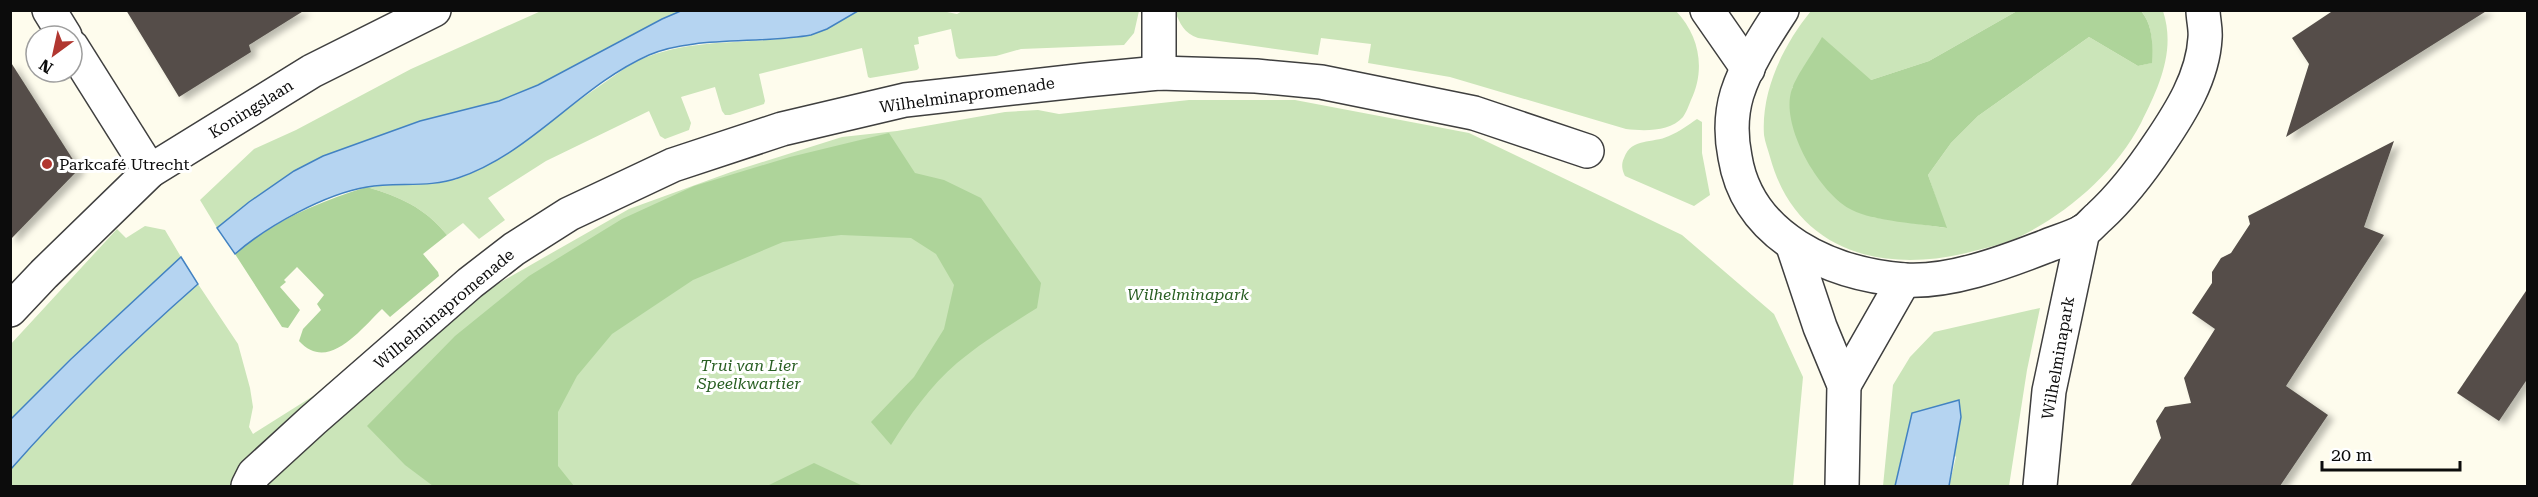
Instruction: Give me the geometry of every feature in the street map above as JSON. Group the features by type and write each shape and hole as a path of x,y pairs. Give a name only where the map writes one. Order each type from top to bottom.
{"street":[{"path":"49,10 58,24"},
{"name":"Koningslaan","path":"10,310 150,171 312,71 434,10"},
{"path":"1159,10 1159,73"},
{"path":"1707,10 1748,69"},
{"path":"1782,10 1748,69 1737,95 1732,130 1736,167 1743,187 1760,214 1793,246 1823,261 1856,273 1904,280 1962,273 1996,266 2083,231 2134,181 2167,133 2191,92 2205,38 2203,10"},
{"path":"84,66 150,171"},
{"name":"Wilhelminapromenade","path":"248,486 254,474 296,435 470,283 514,249 569,214 673,165 782,129 905,100 1159,73 1256,76 1321,82 1474,113 1587,151"},
{"name":"Wilhelminapark","path":"2040,486 2049,391 2083,231"},
{"path":"1793,246 1820,327 1844,385 1842,486"},
{"path":"1844,385 1904,280"}],"green space":[{"path":"937,10 957,14 964,10 1139,11 1134,33 1124,45 1021,49 996,56 959,59 956,56 951,29 918,37 919,44 914,45 919,68 917,70 870,78 862,48 759,74 764,104 730,115 725,115 722,111 715,87 681,97 691,123 689,130 665,139 660,136 649,111 546,161 488,198 505,220 479,239 463,223 447,235 429,217 411,204 367,187 455,180 481,169 631,64 653,55 697,45 811,35 827,29 858,11"},
{"path":"541,11 683,11 662,19 538,85 499,101 420,121 323,156 294,171 249,202 217,228 200,200 254,149 296,130 411,69"},
{"path":"1175,11 1676,11 1684,20 1695,42 1698,53 1698,76 1696,88 1687,109 1678,122 1664,128 1626,129 1450,77 1368,63 1371,44 1321,38 1318,55 1198,38 1183,28"},
{"path":"1811,11 2017,11 1929,61 1871,80 1801,75 1792,88 1872,217 1946,228 1928,175 1951,143 1978,116 2089,37 2138,66 2151,63 2151,36 2148,22 2141,11 2163,11 2168,40 2164,68 2154,96 2130,141 2104,175 2054,217 2017,238 1978,250 1945,257 1912,260 1881,258 1851,250 1824,237 1802,217 1783,190 1766,143 1764,118 1770,85 1783,53"},
{"path":"2017,11 2141,11 2150,29 2152,63 2138,66 2089,37 1978,116 1951,143 1928,175 1947,228 1861,214 1839,202 1815,174 1805,157 1791,120 1789,104 1794,83 1822,37 1871,80 1929,61"},
{"name":"Wilhelminapark","path":"1189,100 1295,100 1469,133 1682,235 1774,314 1803,377 1793,486 11,486 11,469 43,431 110,365 173,280 182,298 198,284 238,344 250,388 253,407 249,427 253,434 434,320 629,209 731,172 842,137 897,131 1005,112 1038,110 1059,114"},
{"path":"1697,119 1702,122 1702,153 1710,195 1694,206 1625,176 1622,162 1632,147 1669,136"},
{"path":"889,133 915,173 944,180 981,198 1041,283 1037,308 986,341 947,372 921,401 891,445 871,422 914,377 944,329 954,285 936,254 911,238 841,235 783,242 693,280 612,334 577,376 558,412 558,466 574,486 433,486 405,465 367,426 455,336 529,276 622,219 694,186 790,157"},
{"path":"367,187 411,204 429,217 447,235 423,254 439,276 390,317 382,309 343,345 321,352 310,350 299,341 303,329 321,310 317,304 324,295 297,267 280,287 300,310 288,328 282,327 235,254 281,222 331,199"},
{"path":"145,226 165,230 181,257 71,358 11,419 10,345 117,229 126,238"},
{"path":"2040,308 2027,370 2009,486 1949,486 1956,457 1912,413 1895,486 1883,486 1893,385 1910,357 1934,332"},
{"path":"814,463 863,486 767,486"}],"water":[{"path":"683,10 858,11 827,29 811,35 685,45 649,55 600,84 509,153 485,167 447,181 367,187 333,196 280,222 235,254 217,228 249,202 294,171 323,156 420,121 499,101 538,85"},
{"path":"181,257 198,284 149,328 55,420 11,469 11,419 71,359"},
{"path":"1959,400 1961,417 1949,486 1895,486 1912,413"}],"building":[{"path":"126,10 305,10 249,45 251,52 179,97"},
{"path":"2334,10 2488,10 2286,137 2309,64 2292,38"},
{"path":"10,61 79,169 10,240"},
{"path":"2394,141 2364,227 2384,235 2286,386 2328,415 2280,486 2130,486 2161,438 2156,421 2165,407 2191,403 2184,378 2215,329 2192,313 2212,283 2212,272 2221,258 2231,253 2250,224 2248,216"},
{"path":"2528,288 2528,378 2499,421 2457,393"}],"place":[{"name":"Parkcafé Utrecht","path":"47,164"}],"park label":[{"name":"Trui van Lier Speelkwartier","path":"749,374"}]}
